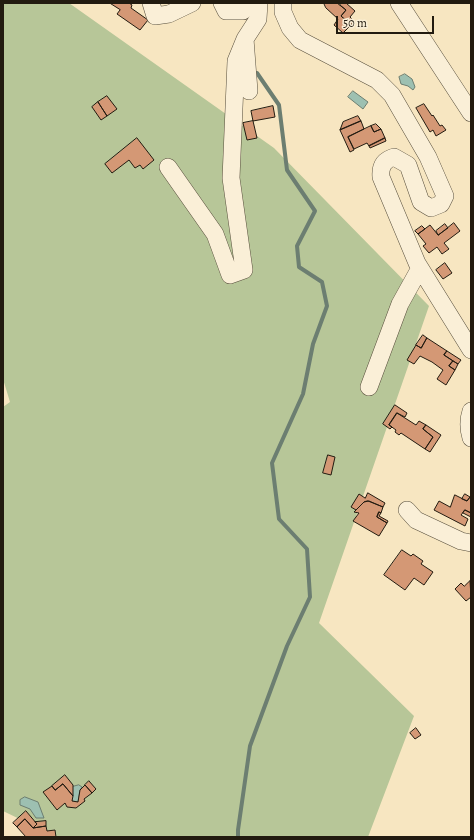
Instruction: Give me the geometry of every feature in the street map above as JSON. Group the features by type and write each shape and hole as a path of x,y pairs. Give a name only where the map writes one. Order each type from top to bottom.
{"street":[{"path":"152,3 155,16 169,14 192,3"},
{"path":"222,3 226,10 243,11 249,3"},
{"path":"168,167 215,234 230,275 244,270 231,178 236,61 245,39 258,19 259,3"},
{"path":"283,3 283,12 288,23 300,40 377,80 392,95 428,157 445,196 441,204 431,208 421,202 408,164 394,157 386,160 380,169 381,177 420,268 471,350"},
{"path":"399,3 471,113"},
{"path":"245,39 249,91"},
{"path":"369,386 400,304 420,268"},
{"path":"471,411 468,420 471,438"},
{"path":"407,510 416,520 462,541 471,543"}],"shaded area":[{"path":"3,3 69,3 274,148 429,306 319,623 414,716 368,837 57,837 3,811 3,407 10,402 3,379"},
{"path":"405,74 412,79 415,87 413,90 408,86 401,84 399,77"},
{"path":"353,91 368,102 363,109 348,97"},
{"path":"79,785 82,787 78,802 72,801 72,787"},
{"path":"25,797 38,802 44,818 36,818 30,809 20,805 20,800"}],"building":[{"path":"110,3 129,3 132,5 131,8 148,20 140,30 117,14 120,10"},
{"path":"324,3 337,3 346,10 341,16 351,25 343,33 334,25 338,19 326,8"},
{"path":"342,3 346,3 355,11 350,17 354,21 351,25 341,16 346,10 340,5"},
{"path":"107,96 117,109 107,116 98,102"},
{"path":"98,102 107,116 101,120 92,107"},
{"path":"424,104 440,126 442,125 446,130 436,136 433,130 430,132 416,108"},
{"path":"273,106 275,117 253,121 251,111"},
{"path":"358,116 361,121 340,130 343,122"},
{"path":"253,121 257,138 247,140 243,123"},
{"path":"361,121 364,129 348,137 354,150 350,152 340,130"},
{"path":"376,124 381,129 374,132 371,126"},
{"path":"371,126 374,132 381,129 385,138 369,146 367,143 354,149 348,137"},
{"path":"137,138 154,160 143,169 140,165 135,168 129,160 112,173 105,164"},
{"path":"385,138 386,141 370,148 369,146"},
{"path":"454,223 460,231 444,243 449,249 442,254 437,247 429,253 423,246 426,244 418,234 430,225 438,235"},
{"path":"445,224 448,228 438,235 436,231"},
{"path":"422,226 425,229 418,234 415,231"},
{"path":"445,263 452,273 443,279 436,270"},
{"path":"423,335 427,338 421,348 416,345"},
{"path":"427,338 447,351 444,355 453,361 449,366 455,370 446,385 437,379 443,370 432,362 420,356 414,364 407,360 416,345 421,348"},
{"path":"447,351 461,360 458,364 444,355"},
{"path":"453,361 458,364 455,370 449,366"},
{"path":"395,405 407,413 405,417 397,413 389,425 392,427 390,429 383,424"},
{"path":"397,413 416,425 419,421 426,425 423,429 433,437 425,449 401,433 399,435 395,432 396,430 389,425"},
{"path":"426,425 441,435 430,452 425,449 433,437 423,429"},
{"path":"328,455 335,457 331,475 323,473"},
{"path":"368,493 385,503 383,507 369,501 364,502 356,510 351,507 359,494 365,498"},
{"path":"465,494 470,497 467,501 462,499"},
{"path":"455,495 467,501 471,497 471,513 465,510 461,515 468,519 465,526 434,510 439,501 450,507"},
{"path":"368,501 383,507 381,513 379,512 377,517 387,523 379,536 353,521 359,513 354,512 364,502"},
{"path":"465,510 471,513 471,517 463,513"},
{"path":"379,512 381,513 379,516 388,521 387,523 377,517"},
{"path":"402,550 411,556 413,554 423,561 421,564 433,572 424,585 414,578 405,590 384,575"},
{"path":"470,581 471,597 466,601 455,589 461,583 464,586"},
{"path":"416,728 421,735 415,739 410,733"},
{"path":"65,775 73,785 73,796 63,784 55,790 52,786"},
{"path":"89,781 96,789 92,793 85,785"},
{"path":"63,784 73,796 72,801 78,802 80,790 85,785 92,793 76,808 67,807 65,803 57,810 43,792 52,786 55,790"},
{"path":"26,811 37,824 33,828 25,819 17,827 13,823"},
{"path":"25,819 33,828 46,826 47,831 55,830 56,837 26,837 17,827"},
{"path":"46,821 46,826 33,828 37,824 35,822"}],"waterway":[{"path":"238,837 250,746 287,646 310,597 307,549 279,519 272,463 303,394 313,344 327,306 322,282 299,267 297,246 315,211 287,170 279,105 257,73"}]}
